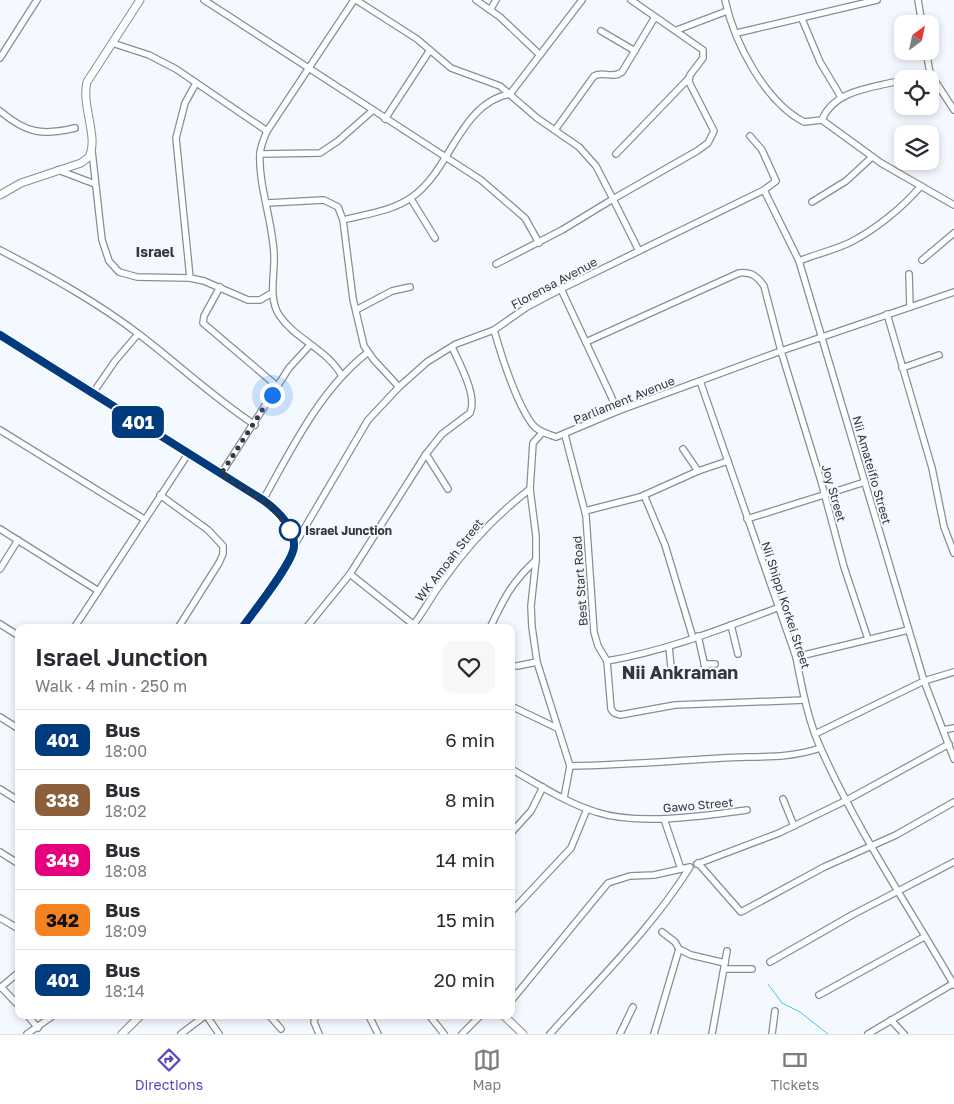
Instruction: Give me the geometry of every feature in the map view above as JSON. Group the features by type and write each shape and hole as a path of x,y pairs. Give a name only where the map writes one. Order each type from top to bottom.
{"street":[{"path":"0,58 37,0"},
{"path":"140,0 92,72 85,89 94,184 102,240 108,261 114,268 127,276 190,278 220,287 248,300 260,300 272,293"},
{"path":"204,0 481,180 518,210 534,230 540,242"},
{"path":"342,376 326,355 310,345 279,315 272,293 274,254 260,154 267,131 355,0 411,34 460,72 492,82 510,94 590,157 639,251"},
{"path":"476,0 490,10 539,54"},
{"path":"490,10 496,0"},
{"path":"343,220 394,207 410,199 428,183 478,111 496,96 510,94 582,0"},
{"path":"616,154 689,78 704,54 677,30 630,0"},
{"path":"725,0 727,10 737,33 761,80 783,109 804,122 822,120 872,157 954,205"},
{"path":"737,33 878,0"},
{"path":"918,0 920,15"},
{"path":"677,30 727,10"},
{"path":"555,130 596,74 619,75 655,17"},
{"path":"802,19 820,62 840,97"},
{"path":"601,31 635,51"},
{"path":"112,43 149,55 196,83 267,131"},
{"path":"385,119 430,50"},
{"path":"496,264 540,242 697,151 711,138 714,131 713,126 694,93 689,78"},
{"path":"822,120 826,109 840,97 894,82"},
{"path":"190,278 176,138 185,103 196,83"},
{"path":"939,87 954,110"},
{"path":"260,154 320,153 338,141 372,110"},
{"path":"0,111 30,131 58,132 75,128"},
{"path":"750,136 762,150 776,180 764,190"},
{"path":"0,195 21,182 86,160 92,149"},
{"path":"812,202 846,181 872,157"},
{"path":"58,170 94,184"},
{"path":"799,261 850,243 875,227 911,197 920,186"},
{"name":"Florensa Avenue","path":"294,546 358,435 377,409 427,362 452,347 494,330 527,307 561,289 764,190"},
{"name":"Nii Amateifio Street","path":"764,190 799,261 908,630 924,681 954,759"},
{"path":"410,199 435,238"},
{"path":"267,203 328,200 338,206 343,220 362,339 367,352 399,387"},
{"path":"922,260 954,234"},
{"path":"0,250 46,274 138,334 218,400 254,425"},
{"name":"Joy Street","path":"586,342 740,274 748,272 754,274 764,286 844,567 868,640"},
{"path":"909,274 910,308"},
{"path":"220,287 204,316 204,323 278,386"},
{"path":"356,310 392,291 410,287"},
{"path":"561,289 618,411"},
{"name":"Parliament Avenue","path":"542,432 556,438 618,411 781,351 954,292"},
{"path":"887,314 932,468 944,527 954,553"},
{"path":"494,330 519,397 533,426 542,432 533,442 530,489 536,536 536,560 531,606 537,662 570,766 564,798"},
{"path":"93,394 115,360 138,334"},
{"path":"0,335 263,500 277,512 288,527 294,546 286,565 245,624"},
{"path":"221,474 289,368 310,345"},
{"path":"309,624 350,574 426,454 442,434 466,416 472,409 469,385 452,347"},
{"path":"263,500 307,422 342,376 367,352"},
{"path":"902,368 939,355"},
{"name":"Nii Shippi Korkei Street","path":"700,381 777,608 796,657 805,700 820,748 869,847 898,890 924,937 954,984"},
{"path":"0,430 144,519"},
{"name":"Best Start Road","path":"565,434 585,511 594,632 598,646 607,661 611,709 614,713 620,715 675,705 805,700"},
{"path":"683,449 698,471"},
{"path":"76,624 188,454"},
{"path":"426,454 448,489"},
{"path":"585,511 644,495 698,471 728,461"},
{"path":"747,519 865,482"},
{"name":"WK Amoah Street","path":"413,624 442,581 478,535 504,509 530,489"},
{"path":"160,495 208,530 223,546 223,554 219,563 181,624"},
{"path":"644,495 665,545 705,666 715,664"},
{"path":"0,529 97,590"},
{"path":"0,569 18,540"},
{"path":"492,624 503,599 517,577 536,560"},
{"path":"350,574 410,624"},
{"path":"607,661 642,655 669,647 777,608"},
{"path":"0,624 15,633"},
{"path":"731,625 738,654"},
{"path":"796,657 908,630"},
{"path":"669,647 672,677"},
{"path":"517,666 537,662"},
{"path":"816,734 924,681 954,672"},
{"path":"515,708 557,728"},
{"path":"0,717 15,726"},
{"path":"943,730 954,728"},
{"path":"515,996 598,892 608,883 630,876 654,875 690,867 742,848 794,826 847,800 949,744"},
{"path":"570,766 626,765 766,756 811,752 820,748"},
{"name":"Gawo Street","path":"515,770 564,798 587,809 609,816 664,819 747,810"},
{"path":"515,828 531,810 543,787"},
{"path":"0,789 15,798"},
{"path":"783,799 794,826"},
{"path":"698,864 741,912 801,879 896,835 954,802"},
{"path":"515,908 570,848 587,809"},
{"path":"664,819 681,869"},
{"path":"0,852 15,861"},
{"path":"770,962 898,890 954,862"},
{"path":"550,1034 649,922 675,890 690,867"},
{"path":"0,918 15,927"},
{"path":"662,932 675,942 679,949 692,955 724,966 752,969"},
{"path":"819,995 924,937"},
{"path":"654,1034 679,949"},
{"path":"712,1034 727,951"},
{"path":"15,976 1,988 15,1002"},
{"path":"868,1034 954,984"},
{"path":"620,1034 633,1007"},
{"path":"772,1034 775,1011"},
{"path":"30,1019 38,1028"},
{"path":"27,1034 49,1019"},
{"path":"122,1034 137,1019"},
{"path":"181,1034 201,1019"},
{"path":"209,1019 219,1034"},
{"path":"272,1019 281,1029"},
{"path":"315,1019 314,1022 319,1034"},
{"path":"370,1019 378,1034"},
{"path":"432,1019 444,1034"},
{"path":"462,1034 477,1019"},
{"path":"507,1019 523,1034"},
{"path":"892,1020 904,1034"}],"waterway":[{"path":"768,984 782,1003 800,1012 828,1034"}],"bus line":[{"name":"401","path":"0,335 263,500 277,512 292,534 294,551 245,624"}],"place":[{"name":"Israel Junction","path":"290,530"}],"district":[{"name":"Israel","path":"155,251"},
{"name":"Nii Ankraman","path":"680,672"}],"route":[{"path":"272,395 221,474 271,506 290,530"}]}
